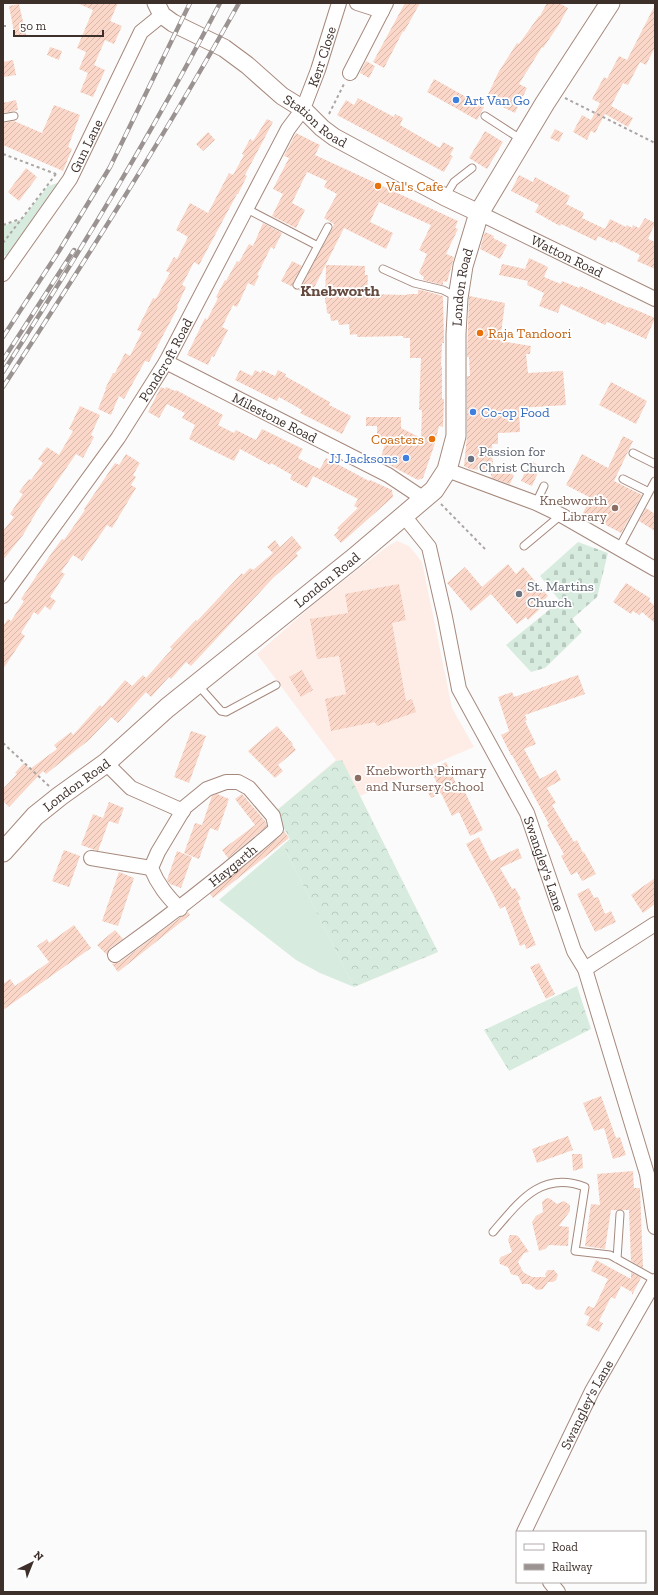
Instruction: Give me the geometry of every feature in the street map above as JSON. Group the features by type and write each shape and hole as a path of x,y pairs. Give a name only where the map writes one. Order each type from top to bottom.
{"main road":[{"name":"London Road","path":"3,852 35,816 106,762 197,683 354,558 404,516 433,502 434,490 447,470 456,436 456,334 458,298 463,266 479,213 522,140 610,3"}],"street":[{"name":"Kerr Close","path":"303,109 318,70 339,3"},
{"path":"350,73 384,7 357,3"},
{"name":"Station Road","path":"159,9 173,23 224,48 247,65 282,96 303,109 322,128 357,150 445,197 479,213"},
{"name":"Gun Lane","path":"4,271 70,179 141,32 159,9"},
{"name":"Pondcroft Road","path":"3,596 118,438 166,362 245,208 288,129 303,109"},
{"name":"Watton Road","path":"479,213 655,299"},
{"name":"Milestone Road","path":"166,362 388,475 433,502"},
{"path":"447,470 536,503 655,569"},
{"name":"Swangley's Lane","path":"404,516 429,547 445,616 458,689 527,813 574,951 585,969 647,1174 655,1227"},
{"path":"106,762 131,788 182,811"},
{"name":"Haygarth","path":"150,868 182,811 207,789 226,782 238,782 249,788 273,816 276,829 231,869 180,909"},
{"path":"91,858 150,868 156,881 166,895 180,909 116,955"},
{"path":"585,969 655,924"},
{"name":"Swangley's Lane","path":"524,1531 592,1391 655,1280"},
{"path":"551,1583 558,1592"}],"lane":[{"path":"3,118 14,116"},
{"path":"485,116 522,140"},
{"path":"445,197 454,182 472,168"},
{"path":"245,208 318,246"},
{"path":"297,285 328,227"},
{"path":"382,269 414,283 443,290 458,298"},
{"path":"633,453 655,464"},
{"path":"623,479 649,492"},
{"path":"619,548 655,482"},
{"path":"536,503 544,486"},
{"path":"524,546 560,515"},
{"path":"197,683 220,711 226,712 276,685"},
{"path":"493,1232 516,1205 538,1187 554,1182 576,1184 585,1187 575,1251 610,1255 655,1280"},
{"path":"617,1259 620,1214"}],"path":[{"path":"3,26 9,26"},
{"path":"322,128 350,73"},
{"path":"552,92 655,144"},
{"path":"3,154 70,179"},
{"path":"3,243 56,174"},
{"path":"3,225 21,218"},
{"path":"433,502 473,534 485,549"},
{"path":"469,539 473,534"},
{"path":"3,743 60,796"}],"shaded area":[{"name":"Knebworth Primary and Nursery School","path":"397,541 409,546 422,562 452,708 474,747 360,796 438,952 354,987 283,845 290,839 275,812 336,760 257,654 314,604 388,546"}],"green space":[{"path":"64,181 8,255 3,256 3,226 22,219 48,186"},
{"path":"578,542 608,553 597,597 572,619 582,632 545,668 531,672 506,645 560,601 540,576"},
{"path":"342,760 438,952 354,987 283,845 290,839 275,812 336,761"},
{"path":"283,845 354,987 320,973 296,960 219,900"},
{"path":"577,986 591,1029 509,1071 484,1030"}],"building":[{"path":"77,3 118,3 110,21 122,26 114,44 105,40 94,65 105,70 93,97 80,92 88,73 79,69 86,52 77,48 93,10"},
{"path":"405,3 420,3 404,32 403,31 384,68 373,62"},
{"path":"547,3 559,3 568,8 558,26 543,48 542,47 519,84 527,88 515,113 486,99 498,73 517,43 519,44 540,16"},
{"path":"19,4 26,35 15,37 9,6"},
{"path":"655,5 655,47 646,65 640,62 628,85 623,83 611,106 633,118 628,127 605,114 595,133 591,131 587,140 573,132 582,115 591,120 600,103 592,99 604,77 607,79 619,56 627,60"},
{"path":"50,47 62,51 59,60 47,55"},
{"path":"13,60 16,75 3,77 3,62"},
{"path":"366,61 375,66 369,78 360,73"},
{"name":"Art Van Go","path":"434,79 484,107 477,120 427,92"},
{"path":"358,98 394,117 395,114 403,118 400,125 440,148 443,142 454,148 450,155 453,156 444,172 337,115 346,100 354,105"},
{"path":"16,100 18,110 3,113 3,103"},
{"path":"54,105 80,115 68,147 72,149 63,171 3,145 3,123 14,121 42,133"},
{"path":"267,119 273,122 245,175 247,176 199,265 194,262 182,285 186,287 177,306 178,307 149,362 145,361 124,399 119,396 111,415 98,409 105,389 125,353 130,356 142,332 137,330 153,298 155,299 157,297 170,273 166,271 174,257 177,259 188,237 176,230 190,203 208,213 229,173 233,175 244,155 242,154 250,139 253,141"},
{"path":"555,129 563,133 559,142 550,138"},
{"path":"485,131 503,142 487,169 469,158"},
{"path":"208,132 215,140 203,151 196,144"},
{"path":"296,133 320,145 315,155 458,221 455,228 458,229 446,254 454,257 447,282 443,281 443,285 423,280 424,277 419,273 427,254 419,250 431,225 379,202 370,222 393,233 386,249 344,228 310,296 298,290 332,229 334,224 324,218 337,194 324,187 327,181 307,172 292,203 305,210 296,228 272,216 283,194 273,189 289,158 284,156"},
{"path":"26,168 37,177 19,201 8,192"},
{"path":"519,175 533,182 535,177 570,196 566,204 584,213 582,218 605,229 610,219 626,227 627,225 632,228 633,225 639,228 645,218 655,223 648,239 655,242 655,269 637,261 640,255 613,241 613,243 598,236 596,241 561,224 560,226 535,212 539,205 511,191"},
{"path":"263,223 282,233 274,249 271,247 257,275 259,276 254,286 248,283 237,307 233,305 222,327 228,330 214,357 212,356 208,365 187,355 205,318 207,320 218,298 216,297 225,280 226,281 237,261 239,262 249,244 253,246"},
{"path":"485,232 507,245 500,259 480,249"},
{"path":"529,258 548,267 544,277 561,284 562,281 579,288 580,286 655,318 646,339 607,322 605,325 561,304 558,313 539,306 544,293 527,285 528,281 499,275 502,264 525,269"},
{"path":"292,261 302,266 293,283 293,287 281,281"},
{"path":"326,265 365,266 365,275 368,275 367,294 408,295 407,294 418,294 418,290 421,290 443,296 444,343 442,343 441,366 442,399 444,399 443,427 439,426 423,478 418,480 380,460 385,444 380,442 382,437 377,435 377,426 366,426 366,417 401,417 401,428 421,438 422,410 419,410 421,358 410,358 410,338 403,338 403,336 357,337 357,334 350,335 349,324 339,325 338,320 331,321 330,314 327,313 325,303"},
{"path":"469,296 505,303 500,341 531,346 530,354 526,354 528,373 563,371 566,405 519,408 520,432 498,433 498,444 492,444 493,470 501,467 503,471 514,475 510,484 492,478 491,471 470,469 464,466 467,436 467,376 470,376 469,357 467,357"},
{"path":"240,370 252,376 255,370 261,373 262,370 275,376 278,370 286,374 285,376 330,402 329,405 351,416 342,434 300,413 302,410 279,397 277,401 235,380"},
{"path":"611,382 647,401 636,424 599,405"},
{"path":"161,387 176,390 223,415 218,425 234,433 236,430 256,440 262,429 303,449 298,458 309,464 320,469 326,458 369,481 370,480 392,490 393,497 341,543 334,535 339,530 337,528 358,508 354,506 358,499 313,476 307,488 290,479 292,475 271,463 270,465 240,449 234,461 189,439 195,425 182,418 185,413 167,404 159,418 148,412"},
{"path":"80,406 100,415 91,435 94,437 83,458 76,454 38,509 23,535 3,560 3,531 14,517 10,514 23,494 19,492 29,479 31,480 43,463 38,459 47,447 59,455 73,431 69,429"},
{"path":"623,436 633,441 614,481 642,495 621,533 583,513 591,498 566,485 582,454 608,468"},
{"path":"126,454 140,463 133,475 136,477 131,485 136,488 112,528 107,525 82,561 73,555 61,572 65,574 50,597 56,601 50,610 45,606 38,615 34,612 21,633 25,636 3,669 3,626 8,619 11,621 24,601 21,599 51,554 62,539 64,540 85,510 84,509 115,463 119,465"},
{"path":"530,461 541,466 532,486 521,481"},
{"path":"646,508 655,514 655,531 639,521"},
{"path":"292,536 302,548 296,553 298,556 273,578 191,666 186,662 171,679 169,677 151,697 146,692 118,723 111,717 89,740 46,774 43,771 9,807 3,801 3,789 17,774 15,773 24,763 30,769 57,749 54,745 71,732 73,735 100,705 102,707 125,680 132,686 143,675 146,678 172,649 170,647 196,620 197,621 242,573 243,575 250,568 253,570 273,553 267,547 275,540 280,547"},
{"name":"St. Martins Church","path":"508,564 516,574 523,567 548,596 540,604 542,607 528,620 526,617 517,624 491,594 471,611 447,583 465,567 482,587"},
{"path":"626,583 650,598 649,601 655,606 655,623 642,612 639,615 633,611 631,614 613,602"},
{"path":"399,584 406,620 392,623 406,701 412,699 416,712 377,726 375,722 331,731 325,699 346,694 339,656 317,659 310,619 348,613 345,594"},
{"path":"302,670 313,690 301,697 289,677"},
{"path":"578,675 585,694 525,715 527,720 525,721 536,744 524,749 540,779 556,770 561,780 547,788 556,803 552,805 574,842 577,840 596,874 582,881 577,872 571,875 561,856 564,854 547,825 549,824 501,735 509,731 498,697 512,692 514,697"},
{"path":"277,726 293,744 292,745 296,750 278,765 283,771 275,778 248,751"},
{"path":"191,731 206,736 189,783 174,777"},
{"path":"446,762 459,790 463,788 483,830 470,836 459,812 452,816 441,793 431,798 426,788 437,783 431,770"},
{"path":"217,794 229,799 218,831 210,828 199,859 184,853 195,823 202,825 212,796"},
{"path":"242,794 265,821 267,826 228,858 222,850 255,825 235,799"},
{"path":"109,802 124,808 118,824 109,821 98,851 81,845 93,814 103,818"},
{"path":"284,831 289,838 213,898 210,894 282,835"},
{"path":"479,837 491,861 518,848 522,858 500,868 512,889 515,888 521,899 518,901 536,945 526,949 525,944 520,946 505,906 500,909 466,844"},
{"path":"64,850 80,856 69,887 52,881"},
{"path":"177,851 192,857 181,888 170,884 167,880"},
{"path":"119,872 134,878 118,926 102,921"},
{"path":"655,878 655,904 643,913 631,895"},
{"path":"589,888 594,898 598,897 605,914 611,911 616,922 595,932 577,894"},
{"path":"188,912 190,915 118,972 112,964 120,962 181,917 186,915"},
{"path":"74,925 91,948 3,1010 3,984 10,979 15,986 49,962 37,946 47,939 49,943"},
{"path":"115,930 123,939 110,948 107,955 97,945"},
{"path":"539,963 555,994 546,999 530,967"},
{"path":"601,1096 616,1138 620,1137 626,1155 613,1159 604,1128 594,1131 583,1103"},
{"path":"568,1136 573,1150 537,1163 532,1149"},
{"path":"572,1154 582,1154 583,1168 573,1171"},
{"path":"633,1171 634,1188 640,1188 643,1268 631,1261 629,1210 611,1210 605,1249 585,1246 591,1204 600,1205 597,1174"},
{"path":"549,1198 557,1204 564,1201 570,1205 570,1211 559,1226 569,1227 568,1246 549,1245 545,1249 539,1251 532,1222 536,1216 543,1212 542,1202"},
{"path":"510,1235 518,1236 529,1252 524,1253 518,1262 523,1272 532,1277 546,1277 545,1274 548,1270 554,1270 558,1275 556,1280 553,1282 548,1282 543,1289 537,1290 529,1284 522,1284 518,1276 511,1274 508,1267 500,1264 499,1260 501,1257 512,1252 508,1240"},
{"path":"596,1260 631,1279 631,1272 641,1278 632,1295 632,1292 621,1286 615,1299 611,1297 599,1321 603,1323 599,1332 586,1325 590,1317 584,1314 588,1306 594,1308 608,1279 591,1271"}],"railway":[{"path":"3,337 59,251 110,167 190,3"},
{"path":"3,372 116,190 143,144 220,3"},
{"path":"3,387 124,197 183,101 239,3"},
{"path":"3,360 74,250"}],"place":[{"name":"Art Van Go","path":"456,100"},
{"name":"Val's Cafe","path":"378,186"},
{"name":"Raja Tandoori","path":"480,333"},
{"name":"Co-op Food","path":"473,412"},
{"name":"Coasters","path":"432,439"},
{"name":"JJ Jacksons","path":"406,458"},
{"name":"Passion for Christ Church","path":"471,459"},
{"name":"Knebworth Library","path":"615,508"},
{"name":"St. Martins Church","path":"519,594"},
{"name":"Knebworth Primary and Nursery School","path":"358,778"}],"district":[{"name":"Knebworth","path":"340,290"}]}
